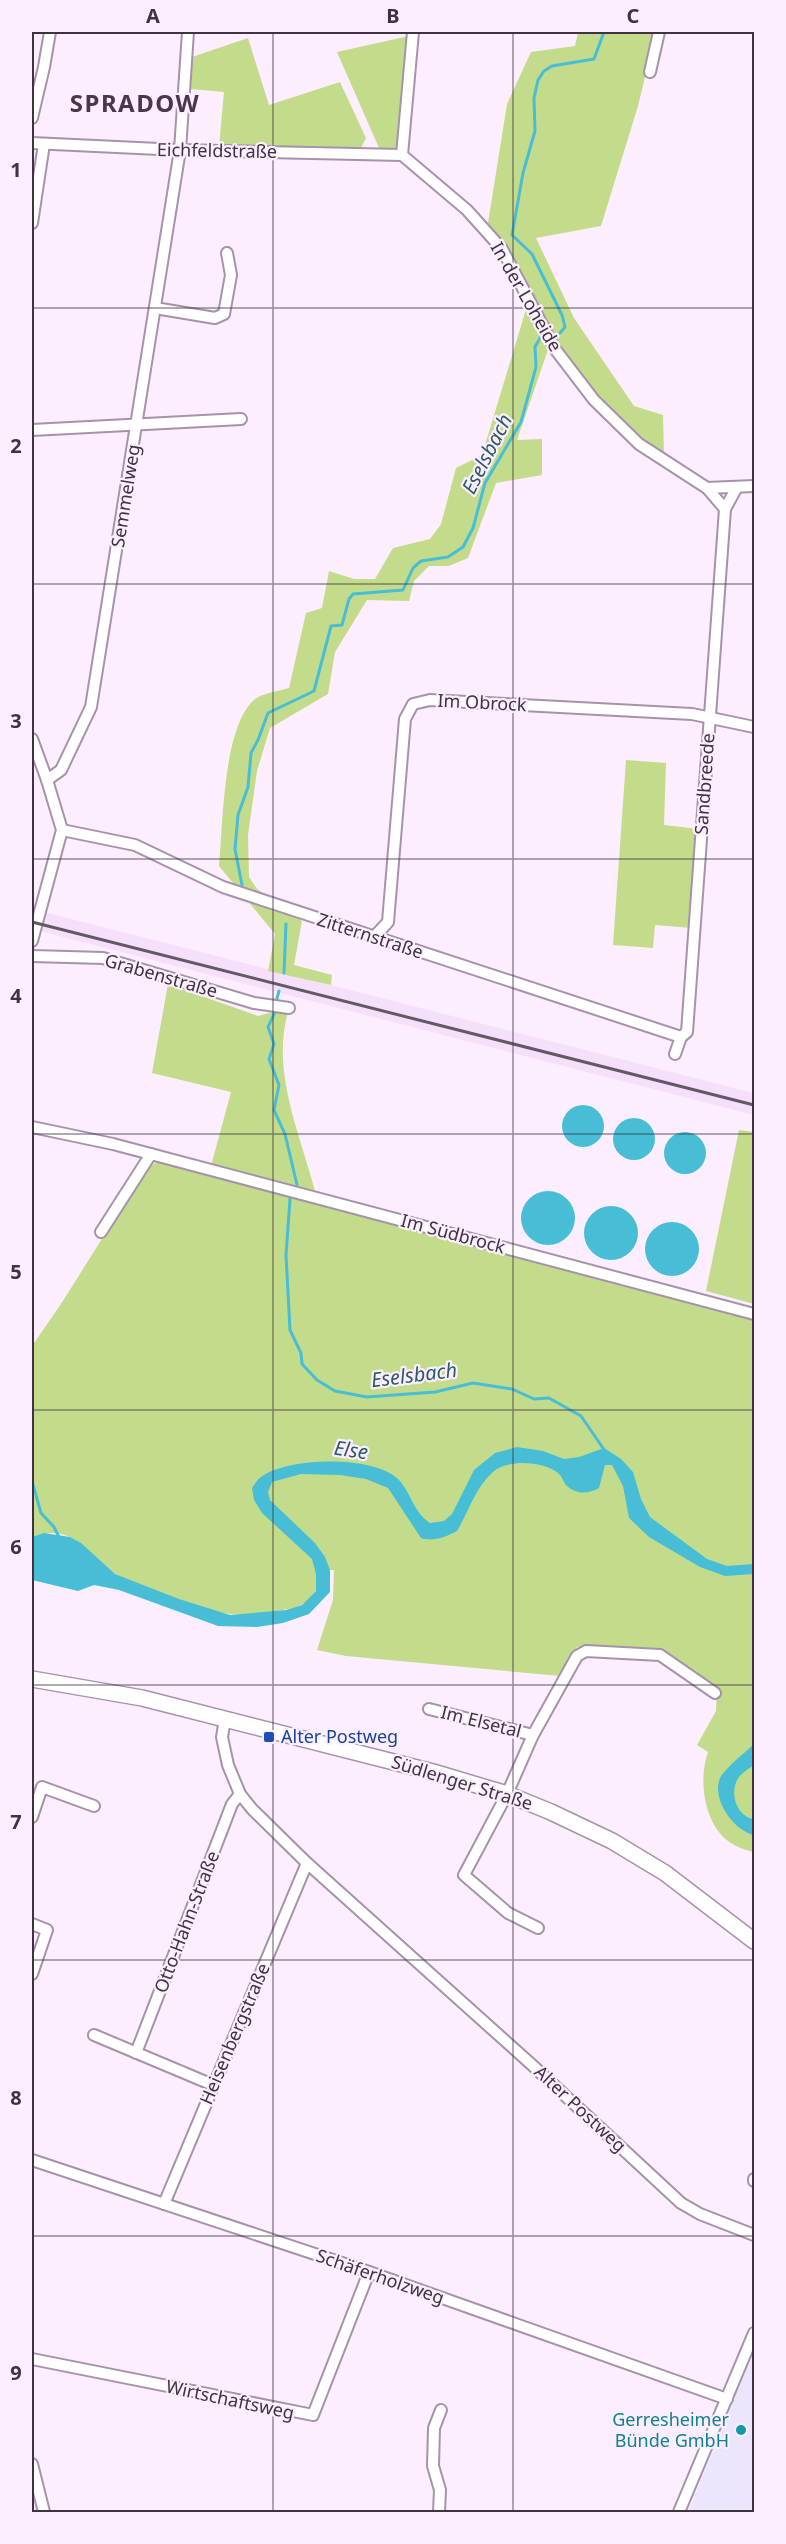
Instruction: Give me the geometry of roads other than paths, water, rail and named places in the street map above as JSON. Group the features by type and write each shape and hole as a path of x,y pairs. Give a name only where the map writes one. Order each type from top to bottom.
{"main road":[{"name":"Südlenger Straße","path":"32,1679 142,1698 433,1772 507,1794 612,1841 665,1873 754,1941"}],"street":[{"path":"32,118 50,32"},
{"name":"Semmelweg","path":"47,780 61,770 91,707 180,150 188,32"},
{"path":"402,155 413,32"},
{"path":"650,72 659,32"},
{"name":"Eichfeldstraße","path":"32,143 180,150 402,155"},
{"path":"32,223 45,144"},
{"name":"In der Loheide","path":"402,155 467,210 502,249 555,349 594,400 639,444 707,488"},
{"path":"155,309 215,318 224,314 231,275 226,254"},
{"path":"32,430 241,419"},
{"path":"707,488 754,486"},
{"name":"Sandbreede","path":"675,1054 681,1037 687,1032 725,509 738,487"},
{"path":"707,488 725,509"},
{"name":"Im Obrock","path":"374,937 388,922 405,719 413,704 430,700 692,714 754,727"},
{"path":"32,739 62,830 32,941"},
{"name":"Zitternstraße","path":"62,830 135,845 223,887 681,1037"},
{"path":"32,899 43,902"},
{"name":"Grabenstraße","path":"32,957 103,958 254,1003 289,1008"},
{"name":"Im Südbrock","path":"32,1127 151,1154 754,1314"},
{"path":"101,1232 151,1154"},
{"path":"538,1928 508,1913 464,1875 507,1794 533,1735 577,1656 586,1651 660,1655 715,1693"},
{"name":"Im Elsetal","path":"429,1709 533,1735"},
{"name":"Alter Postweg","path":"225,1719 223,1746 240,1794 252,1809 307,1863 531,2064 681,2203 700,2214 754,2235"},
{"path":"32,1817 42,1787 94,1806"},
{"name":"Otto-Hahn-Straße","path":"136,2053 232,1804 240,1794"},
{"name":"Heisenbergstraße","path":"164,2204 307,1863"},
{"path":"32,1924 47,1930 32,1974"},
{"path":"94,2035 213,2085"},
{"name":"Schäferholzweg","path":"32,2160 369,2272 727,2399"},
{"name":"Wirtschaftsweg","path":"32,2359 312,2415 315,2414 369,2272"},
{"path":"679,2512 754,2333"},
{"path":"439,2512 440,2490 433,2466 434,2428 441,2410"},
{"path":"32,2464 44,2512"}],"water":[{"path":"583,1105 591,1106 598,1111 603,1118 603,1134 598,1141 591,1146 583,1147 575,1146 568,1141 563,1134 562,1126 563,1118 568,1111 575,1106"},
{"path":"634,1118 642,1119 649,1124 654,1131 654,1147 649,1154 642,1159 634,1160 626,1159 619,1154 614,1147 613,1139 614,1131 619,1124 626,1119"},
{"path":"685,1132 693,1133 700,1138 705,1145 705,1161 700,1168 693,1173 685,1174 677,1173 670,1168 665,1161 664,1153 665,1145 670,1138 677,1133"},
{"path":"548,1191 558,1193 567,1199 573,1208 575,1218 573,1228 567,1237 558,1243 548,1245 538,1243 529,1237 523,1228 521,1218 523,1208 529,1199 538,1193"},
{"path":"611,1206 621,1208 630,1214 636,1223 638,1233 636,1243 630,1252 621,1258 611,1260 601,1258 592,1252 586,1243 584,1233 586,1223 592,1214 601,1208"},
{"path":"672,1222 682,1224 691,1230 697,1239 699,1249 697,1259 691,1268 682,1274 672,1276 662,1274 653,1268 647,1259 645,1249 647,1239 653,1230 662,1224"},
{"path":"517,1447 543,1451 564,1459 579,1457 604,1448 621,1459 633,1472 641,1499 650,1517 707,1559 727,1566 754,1564 754,1574 725,1576 700,1567 649,1537 629,1518 623,1486 612,1465 605,1465 599,1488 582,1492 574,1491 566,1485 559,1474 551,1469 535,1464 516,1463 499,1468 487,1478 477,1492 457,1531 435,1539 421,1538 388,1488 366,1479 340,1475 301,1474 272,1482 268,1492 270,1500 315,1543 325,1557 330,1570 330,1592 309,1614 283,1623 257,1627 218,1626 119,1590 94,1585 78,1591 32,1580 32,1537 44,1533 70,1537 81,1543 115,1574 179,1599 230,1615 286,1610 302,1605 316,1591 316,1574 312,1559 262,1513 254,1500 252,1488 257,1480 274,1470 310,1463 351,1463 370,1466 386,1471 398,1479 416,1508 430,1523 444,1521 452,1514 474,1470 495,1453"},
{"path":"754,1744 754,1765 739,1777 734,1796 743,1814 754,1819 754,1835 733,1822 722,1806 718,1789 724,1772"}],"waterway":[{"name":"Eselsbach","path":"560,333 565,327 562,315 532,254 512,235 523,173 535,131 534,98 538,80 544,71 552,66 594,59 604,32"},
{"name":"Eselsbach","path":"242,885 235,849 238,815 248,787 251,753 268,713 314,691 331,626 342,625 349,599 353,594 403,590 413,568 421,561 448,557 463,547 473,528 485,483 521,422 536,367 535,347 540,338"},
{"name":"Eselsbach","path":"284,973 286,924"},
{"name":"Eselsbach","path":"276,1002 279,991"},
{"name":"Eselsbach","path":"275,1012 268,1027 274,1044 269,1059 279,1085 274,1110 285,1134 297,1185"},
{"name":"Eselsbach","path":"290,1199 286,1255 290,1330 301,1353 302,1364 317,1380 335,1391 367,1397 435,1392 473,1383 512,1389 534,1399 549,1398 581,1416 605,1451"},
{"path":"32,1481 41,1513 54,1527 59,1537"}],"railway":[{"path":"32,922 754,1105"}],"place":[{"name":"Alter Postweg","path":"269,1737"},
{"name":"Gerresheimer Bünde GmbH","path":"741,2430"}],"district":[{"name":"SPRADOW","path":"135,104"}],"water label":[{"name":"Else","path":"351,1450"}]}
